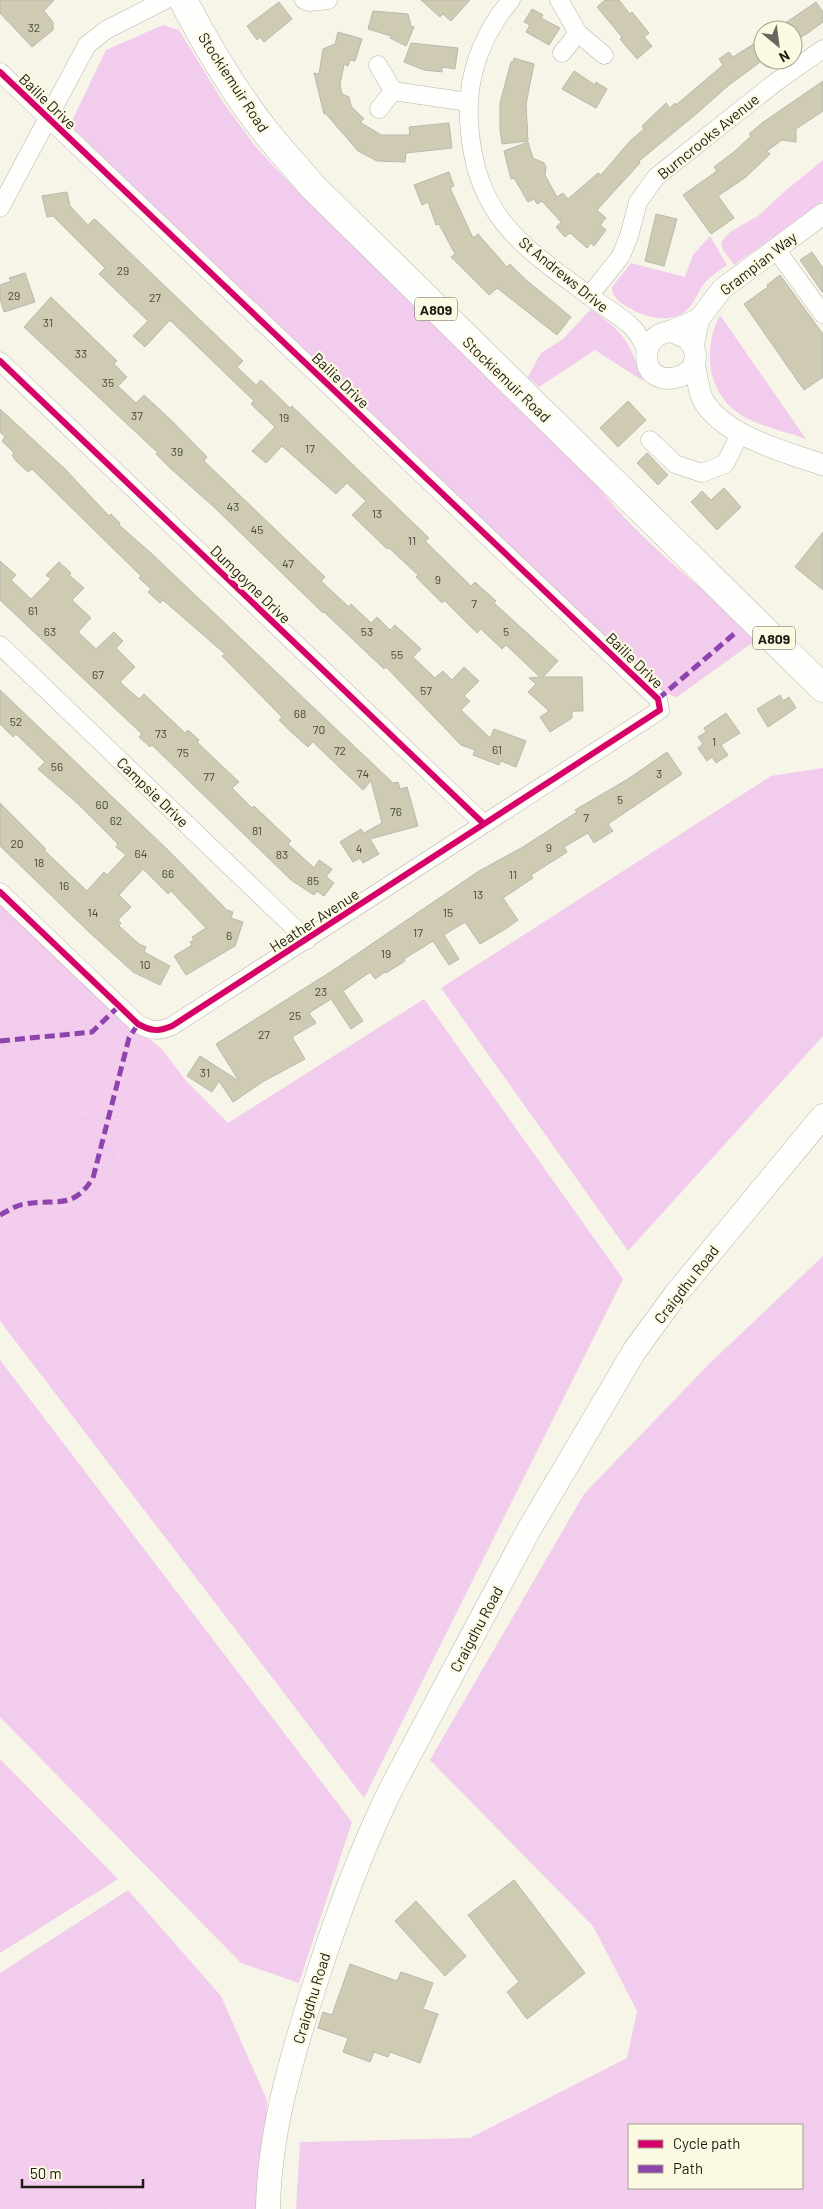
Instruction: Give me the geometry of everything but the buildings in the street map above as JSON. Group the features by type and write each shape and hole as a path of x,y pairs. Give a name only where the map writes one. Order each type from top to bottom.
{"main road":[{"name":"Stockiemuir Road","path":"183,0 206,44 237,93 269,136 312,186 823,688"},
{"name":"Craigdhu Road","path":"268,2209 268,2184 281,2101 305,2016 340,1910 373,1826 392,1787 522,1541 635,1350 676,1294 823,1116"}],"street":[{"path":"0,208 78,59 94,37 165,0"},
{"path":"304,0 309,2 328,0"},
{"name":"St Andrews Drive","path":"511,0 483,42 473,72 468,102 471,143 477,174 488,199 502,222 535,255 634,329 659,339"},
{"path":"559,0 578,34 604,55"},
{"path":"562,53 578,34"},
{"name":"Burncrooks Avenue","path":"589,296 621,256 629,236 638,202 656,177 776,82 823,49"},
{"path":"378,65 393,91"},
{"name":"Bailie Drive","path":"0,72 658,699 660,710"},
{"path":"393,91 468,102"},
{"path":"380,109 393,91"},
{"name":"Grampian Way","path":"823,214 722,289 699,319 659,339 647,358 652,371 658,376 672,380 702,399 714,415 740,434 823,465"},
{"path":"775,248 823,314"},
{"name":"Grampian Way","path":"699,319 693,355 702,399"},
{"path":"659,339 682,334 693,355 687,373 672,380"},
{"name":"Dumgoyne Drive","path":"0,361 484,824"},
{"path":"650,440 675,464 702,473 725,464 740,434"},
{"name":"Campsie Drive","path":"0,645 307,940"},
{"name":"Heather Avenue","path":"0,892 138,1024 150,1030 161,1031 172,1026 307,940 660,710"}],"shaded area":[{"path":"163,25 179,30 223,102 255,146 301,195 596,484 614,506 653,546 759,638 677,697 660,692 70,125 106,50"},
{"path":"823,160 823,201 734,265 723,250 721,242 730,232 758,216"},
{"path":"710,236 727,265 705,282 689,308 683,313 669,318 645,315 621,303 612,291 612,287 631,263 685,277 693,255"},
{"path":"591,309 612,325 625,339 634,356 643,381 595,350 539,387 528,377 541,353 563,339"},
{"path":"720,315 806,439 745,418 727,403 719,392 714,380 710,354 711,341"},
{"path":"823,768 823,1036 628,1251 441,988 771,776"},
{"path":"0,901 121,1017 39,1097 48,1106 125,1121 112,1185 70,1205 16,1213 0,1220"},
{"path":"424,999 623,1279 364,1798 0,1321 0,1276 228,1123"},
{"path":"121,1017 162,1049 186,1081 228,1123 0,1276 0,1220 16,1213 70,1205 112,1185 125,1121 48,1106 39,1097"},
{"path":"823,1256 823,2209 296,2209 300,2142 470,2138 627,2058 637,2011 593,1926 430,1760 584,1494 709,1364"},
{"path":"0,1360 352,1822 299,1983 241,1963 0,1717"},
{"path":"0,1759 118,1879 0,1953"},
{"path":"128,1890 221,1996 267,2100 109,2209 0,2209 0,1973"},
{"path":"267,2100 263,2209 109,2209"}],"marked path":[{"path":"658,699 734,634"},
{"path":"0,1041 92,1032 119,1006"},
{"path":"0,1215 22,1205 71,1199 78,1195 93,1178 129,1038 138,1024"}],"cycle path":[{"path":"0,72 658,699 660,710 172,1026 163,1029 151,1029 138,1024 0,892"},
{"path":"0,361 484,824"}]}
